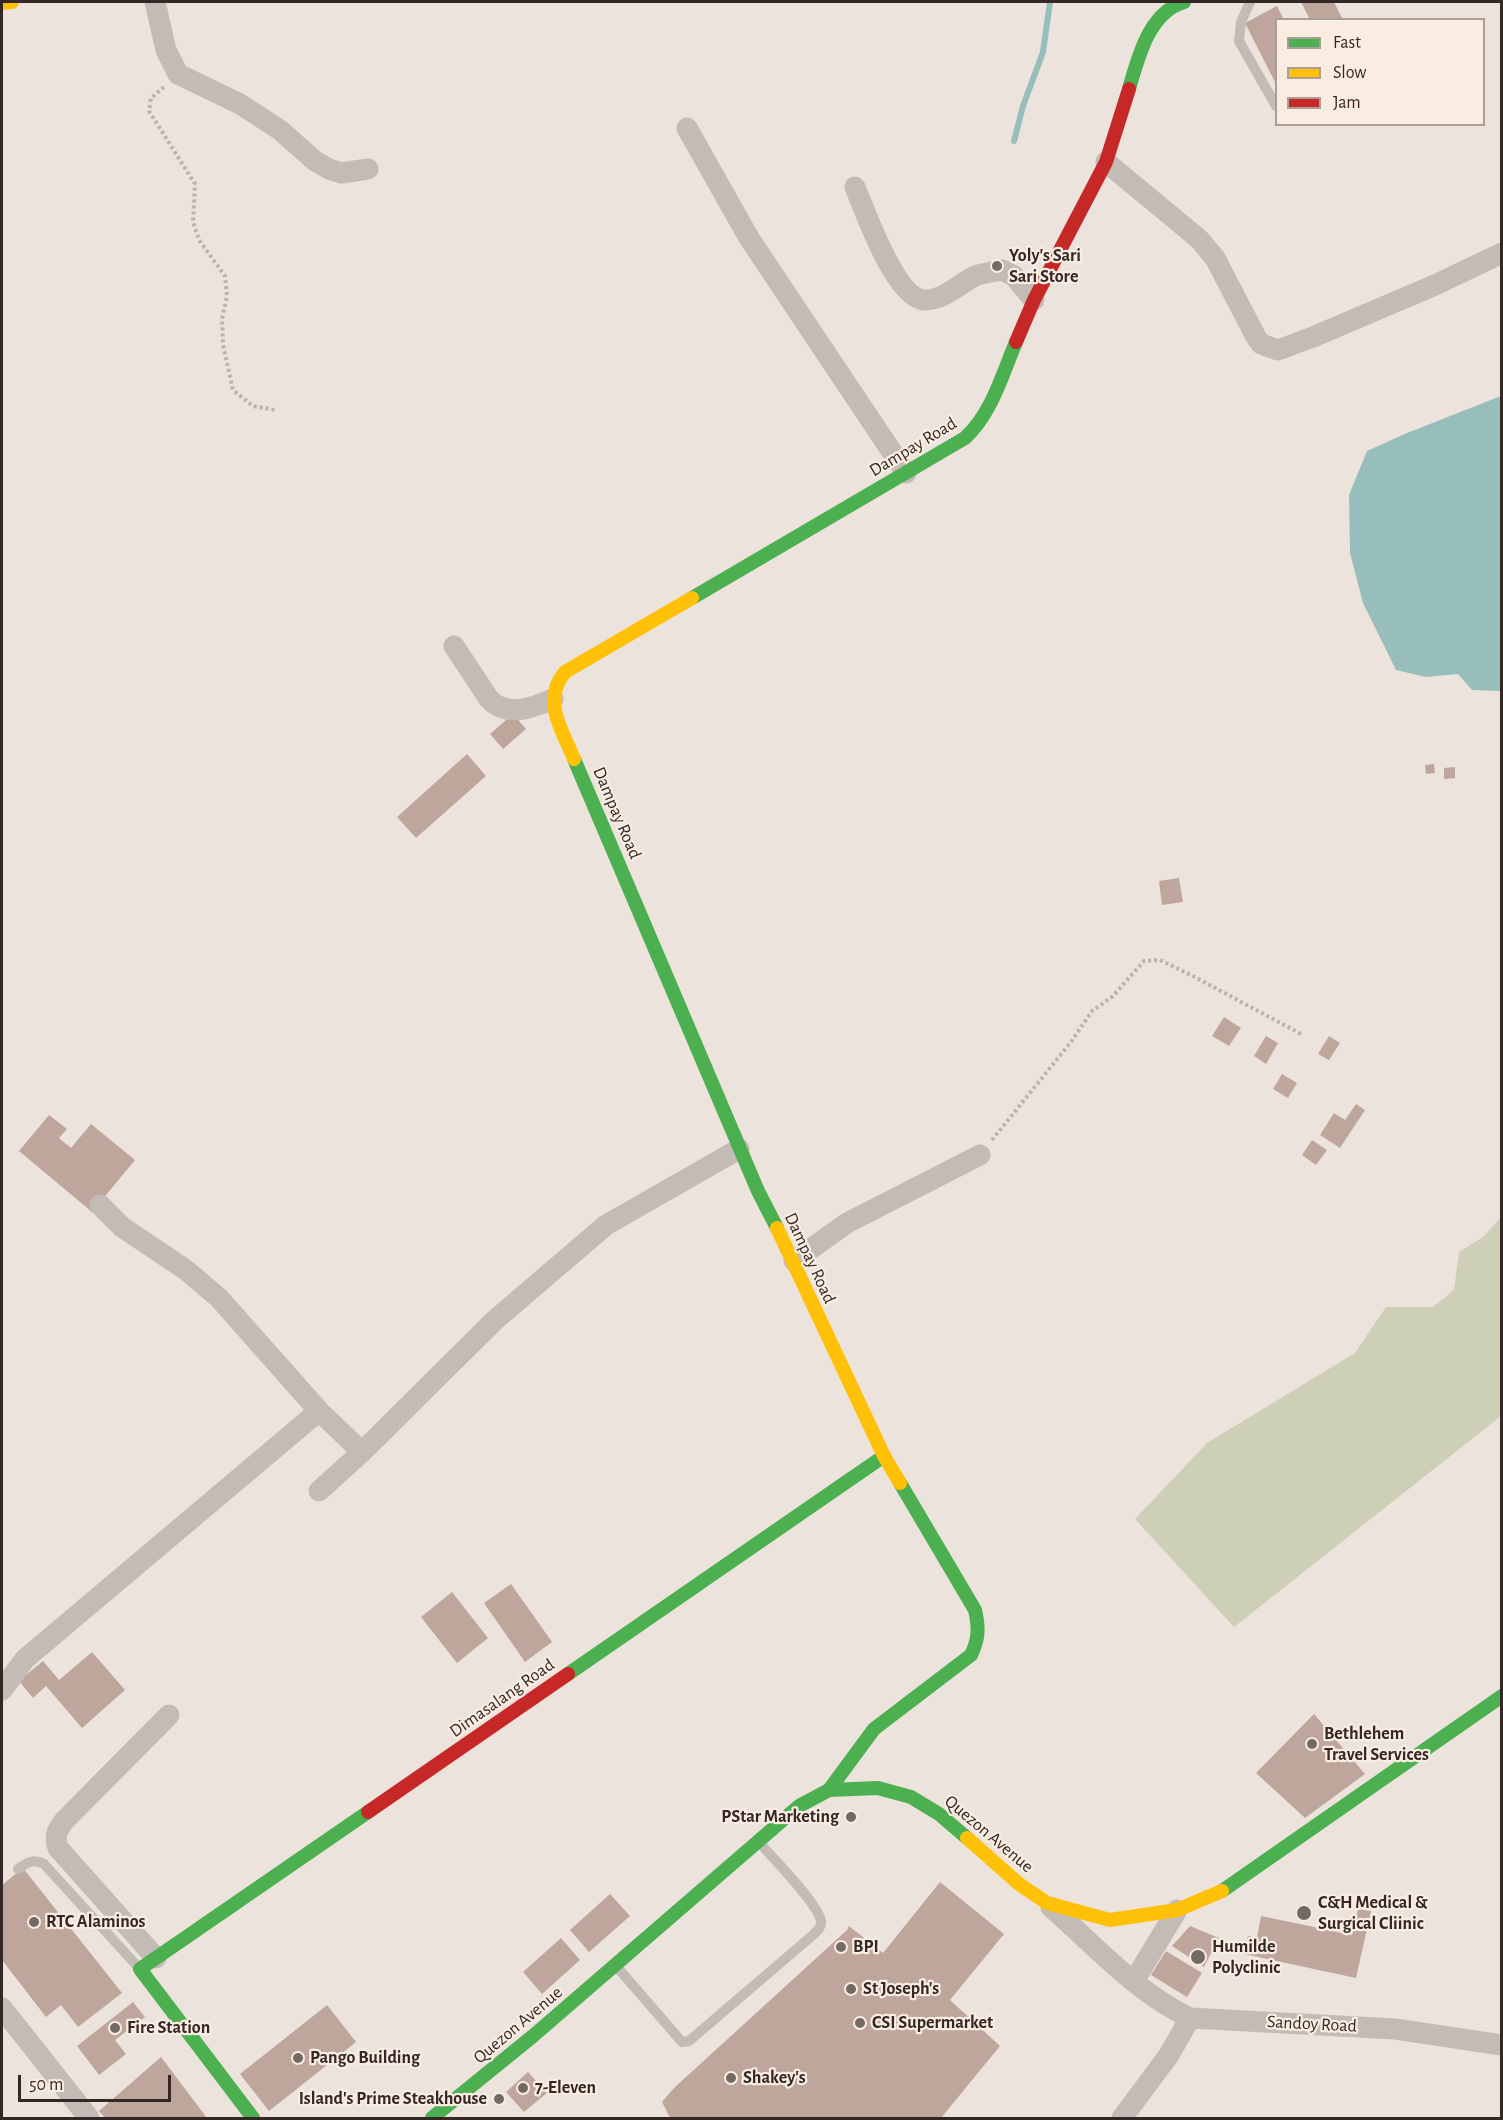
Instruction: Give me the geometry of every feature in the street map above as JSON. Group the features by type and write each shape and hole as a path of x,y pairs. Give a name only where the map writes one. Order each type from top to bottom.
{"street":[{"path":"2,3 12,2"},
{"path":"155,2 166,50 178,74 240,104 280,130 315,161 329,169 341,173 368,169"},
{"name":"Dampay Road","path":"829,1790 874,1729 971,1655 978,1642 980,1626 975,1610 884,1456 739,1149 555,714 553,699 555,684 565,672 965,438 978,426 987,412 1034,300 1106,162 1138,59 1155,23 1174,5 1184,2"},
{"path":"687,128 749,238 906,473"},
{"path":"1106,162 1199,239 1215,258 1256,337 1261,344 1278,350 1435,285 1502,253"},
{"path":"855,187 880,247 904,288 913,297 926,300 944,295 976,276 1002,270 1014,276 1034,300"},
{"path":"454,646 496,707 509,711 532,707 553,699"},
{"path":"319,1491 362,1452 495,1320 606,1225 739,1149"},
{"path":"794,1262 847,1223 980,1155"},
{"path":"100,1205 122,1227 186,1270 219,1298 319,1411 362,1452"},
{"path":"2,1690 25,1659 319,1411"},
{"name":"Dimasalang Road","path":"148,1964 884,1456"},
{"name":"Quezon Avenue","path":"432,2118 533,2036 799,1806 829,1790 878,1788 911,1797 939,1814 1019,1884 1047,1903 1110,1920 1177,1910 1225,1890 1502,1696"},
{"path":"169,1715 64,1821 55,1839 58,1848 148,1964 253,2118"},
{"name":"Sandoy Road","path":"1047,1903 1134,1980 1170,2008 1190,2018 1395,2029 1502,2045"},
{"path":"1134,1980 1177,1910"},
{"path":"2,2008 89,2118"},
{"path":"1122,2118 1169,2055 1190,2018"}],"lane":[{"path":"1250,2 1241,22 1239,40 1275,104"},
{"path":"616,1965 682,2042 689,2041 820,1929 821,1922 816,1907 758,1841"},
{"path":"18,1869 30,1861 39,1861 44,1864 148,1964"}],"path":[{"path":"178,74 151,98 149,111 195,184 192,222 199,240 225,276 227,296 222,319 223,345 233,390 253,406 275,410"},
{"path":"980,1155 1071,1042 1092,1011 1113,996 1144,961 1160,960 1301,1034"}],"green space":[{"path":"1501,1217 1501,1416 1234,1627 1135,1519 1207,1443 1355,1353 1386,1307 1433,1307 1454,1290 1459,1252 1483,1237"}],"water":[{"path":"1501,396 1501,691 1472,690 1458,674 1426,677 1396,670 1363,603 1350,553 1349,495 1367,451"}],"building":[{"path":"1301,2 1334,2 1342,18 1309,18"},
{"path":"1277,6 1283,18 1275,18 1275,82 1245,23"},
{"path":"513,714 526,729 503,749 490,734"},
{"path":"467,754 486,776 416,838 397,817"},
{"path":"1434,764 1435,773 1426,774 1425,765"},
{"path":"1455,767 1455,778 1444,779 1444,768"},
{"path":"1179,878 1183,902 1162,905 1159,881"},
{"path":"1224,1017 1241,1028 1229,1046 1212,1036"},
{"path":"1266,1036 1278,1043 1266,1064 1254,1056"},
{"path":"1329,1036 1340,1043 1329,1060 1318,1054"},
{"path":"1282,1074 1297,1083 1288,1098 1273,1089"},
{"path":"1356,1104 1365,1110 1340,1148 1320,1135 1334,1113 1345,1120"},
{"path":"49,1115 67,1129 59,1138 71,1148 91,1124 135,1160 92,1212 19,1151"},
{"path":"1312,1140 1327,1150 1316,1165 1302,1155"},
{"path":"511,1584 552,1642 525,1662 484,1603"},
{"path":"452,1592 488,1638 457,1663 421,1617"},
{"path":"92,1652 125,1690 82,1728 46,1686 33,1698 19,1681 43,1661 59,1680"},
{"name":"Bethlehem Travel Services","path":"1314,1714 1365,1774 1305,1818 1256,1773"},
{"name":"RTC Alaminos","path":"23,1868 122,1993 78,2027 61,2005 46,2017 2,1960 2,1885"},
{"name":"CSI Supermarket","path":"940,1882 1004,1934 950,2000 1000,2046 941,2118 670,2118 662,2102 674,2088 849,1926 883,1953"},
{"path":"610,1894 630,1916 589,1952 570,1930"},
{"path":"1358,1909 1371,1911 1356,1978 1244,1954 1248,1936 1257,1938 1261,1916 1352,1935"},
{"name":"Humilde Polyclinic","path":"1190,1926 1219,1938 1204,1967 1172,1946"},
{"path":"561,1938 580,1960 542,1994 523,1972"},
{"path":"1166,1951 1202,1973 1187,1997 1151,1975"},
{"name":"Fire Station","path":"133,2002 145,2017 115,2040 126,2054 99,2075 77,2046"},
{"name":"Pango Building","path":"327,2005 356,2042 269,2111 240,2074"},
{"path":"161,2057 207,2118 105,2118 99,2111"},
{"path":"528,2072 547,2093 524,2112 506,2092"}],"waterway":[{"path":"1014,141 1023,106 1043,52 1050,2"}],"traffic: fast":[{"path":"1129,89 1141,50 1154,26 1162,15 1172,7 1184,2"},
{"path":"692,598 965,438 989,405 1016,342"},
{"path":"574,759 758,1191 777,1228"},
{"path":"568,1674 884,1456"},
{"path":"829,1790 874,1729 971,1655 977,1638 975,1610 900,1483"},
{"path":"1222,1891 1502,1696"},
{"path":"432,2118 533,2036 799,1806 829,1790 878,1788 911,1797 939,1814 967,1838"},
{"path":"253,2118 140,1969 368,1812"}],"traffic: slow":[{"path":"2,3 12,2"},
{"path":"574,759 560,726 554,704 558,683 565,672 692,598"},
{"path":"777,1228 884,1456 900,1483"},
{"path":"967,1838 1019,1884 1047,1903 1110,1920 1177,1910 1222,1891"}],"traffic: jam":[{"path":"1016,342 1034,300 1106,162 1129,89"},
{"path":"368,1812 568,1674"}],"place":[{"name":"Yoly's Sari Sari Store","path":"997,266"},
{"name":"Bethlehem Travel Services","path":"1312,1744"},
{"name":"PStar Marketing","path":"851,1817"},
{"name":"C&H Medical & Surgical Cliinic","path":"1304,1913"},
{"name":"RTC Alaminos","path":"34,1922"},
{"name":"BPI","path":"841,1947"},
{"name":"Humilde Polyclinic","path":"1198,1957"},
{"name":"St Joseph's","path":"851,1989"},
{"name":"CSI Supermarket","path":"860,2023"},
{"name":"Fire Station","path":"115,2028"},
{"name":"Pango Building","path":"298,2058"},
{"name":"Shakey's","path":"731,2078"},
{"name":"7-Eleven","path":"523,2088"},
{"name":"Island's Prime Steakhouse","path":"499,2099"}]}
